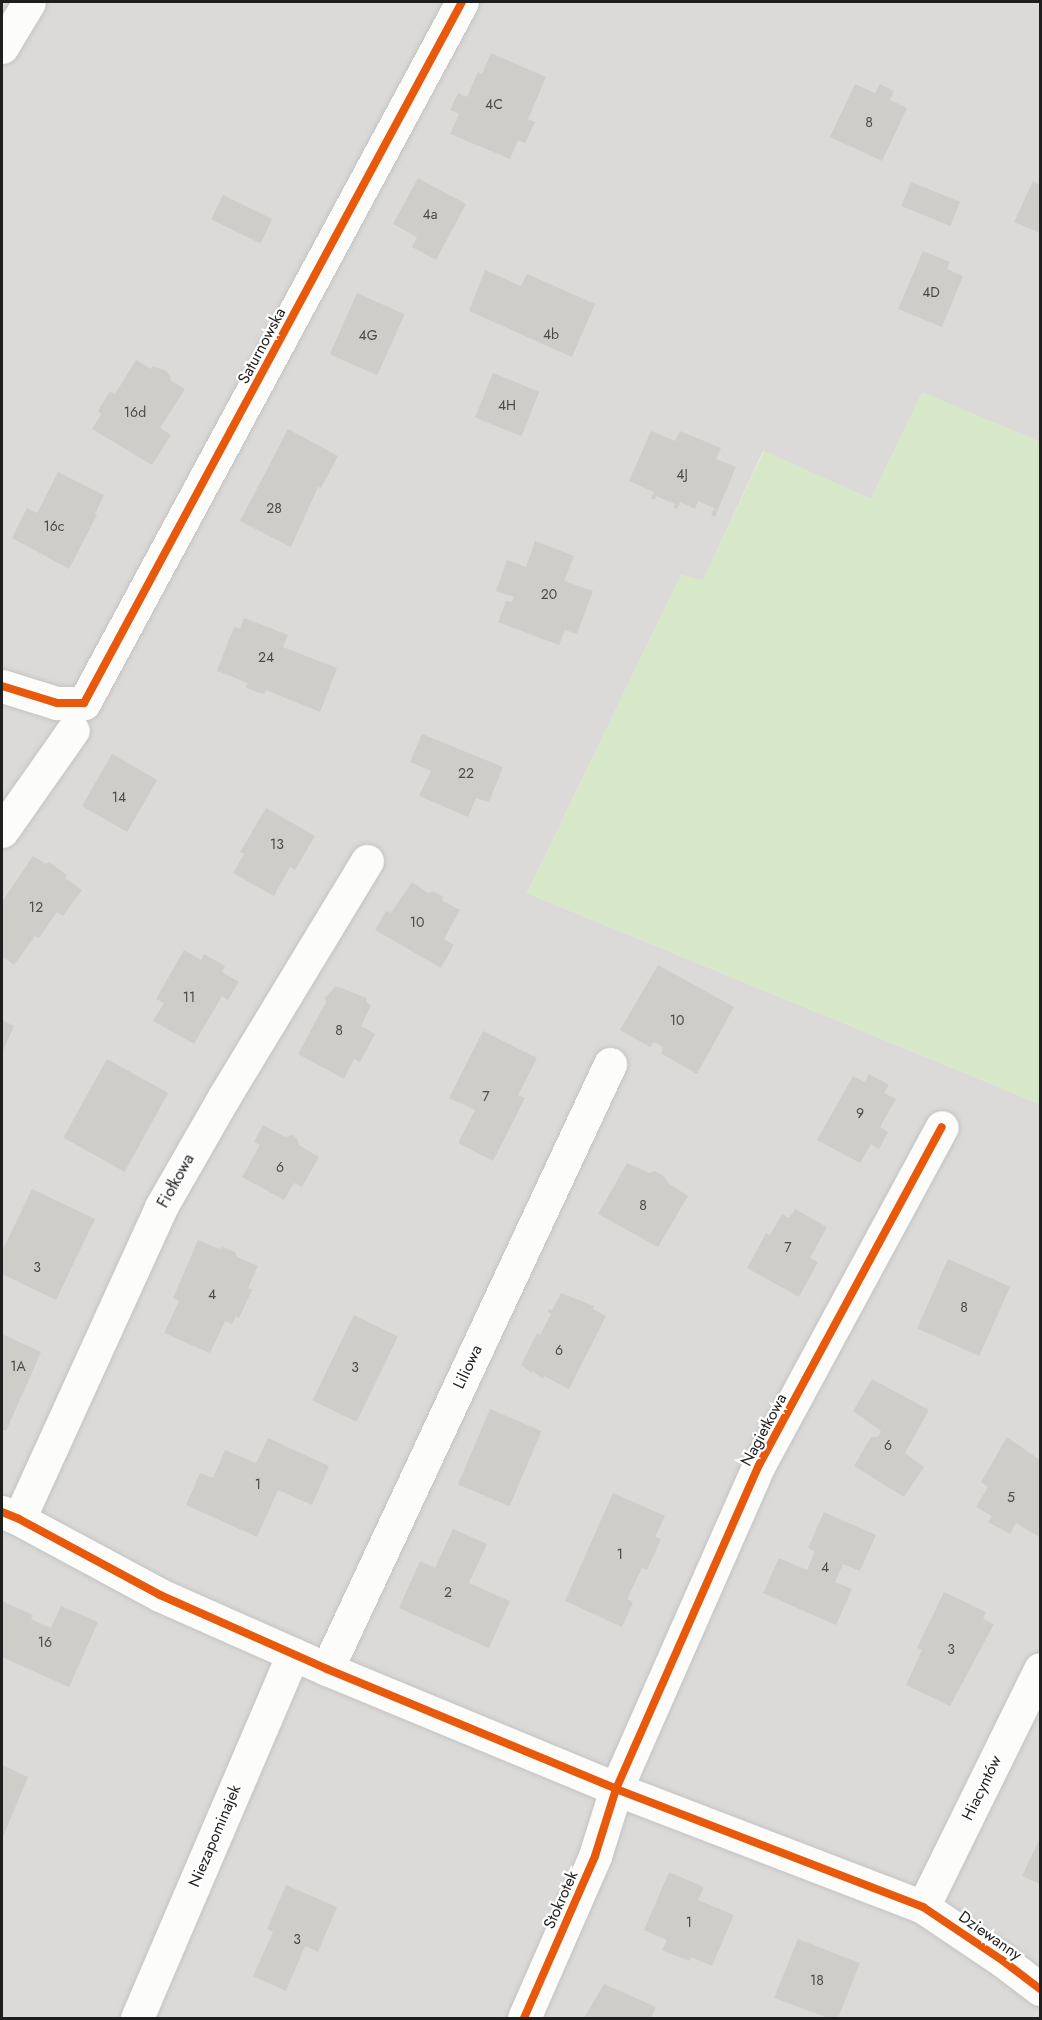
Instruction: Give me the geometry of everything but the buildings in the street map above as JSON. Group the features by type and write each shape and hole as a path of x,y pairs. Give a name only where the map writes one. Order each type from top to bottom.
{"street":[{"path":"2,47 28,2"},
{"name":"Saturnowska","path":"2,831 79,717 462,2"},
{"path":"2,686 57,704 79,717"},
{"name":"Fiołkowa","path":"10,1516 161,1207 224,1096 367,861"},
{"name":"Liliowa","path":"327,1669 610,1064"},
{"name":"Nagietkowa","path":"616,1789 759,1466 942,1127"},
{"name":"Dziewanny","path":"10,1516 160,1595 327,1669 616,1789 923,1907 1041,1989"},
{"name":"Niezapominajek","path":"136,2019 293,1654"},
{"name":"Hiacyntów","path":"923,1907 1041,1670"},
{"name":"Stokrotek","path":"524,2019 595,1856 616,1789"}],"shaded area":[{"path":"2,2 1040,2 1040,442 922,393 871,499 763,451 703,581 681,575 527,893 1040,1104 1040,2018 2,2018"}],"green space":[{"path":"922,392 1040,442 1040,1104 527,893 681,575 703,580 764,451 871,499"}],"cycle path":[{"path":"2,686 57,703 84,703 462,2"},
{"path":"524,2018 595,1856 616,1789 759,1465 942,1127"},
{"path":"2,1512 160,1595 327,1669 616,1789 923,1907 1002,1960 1040,1989"}]}
